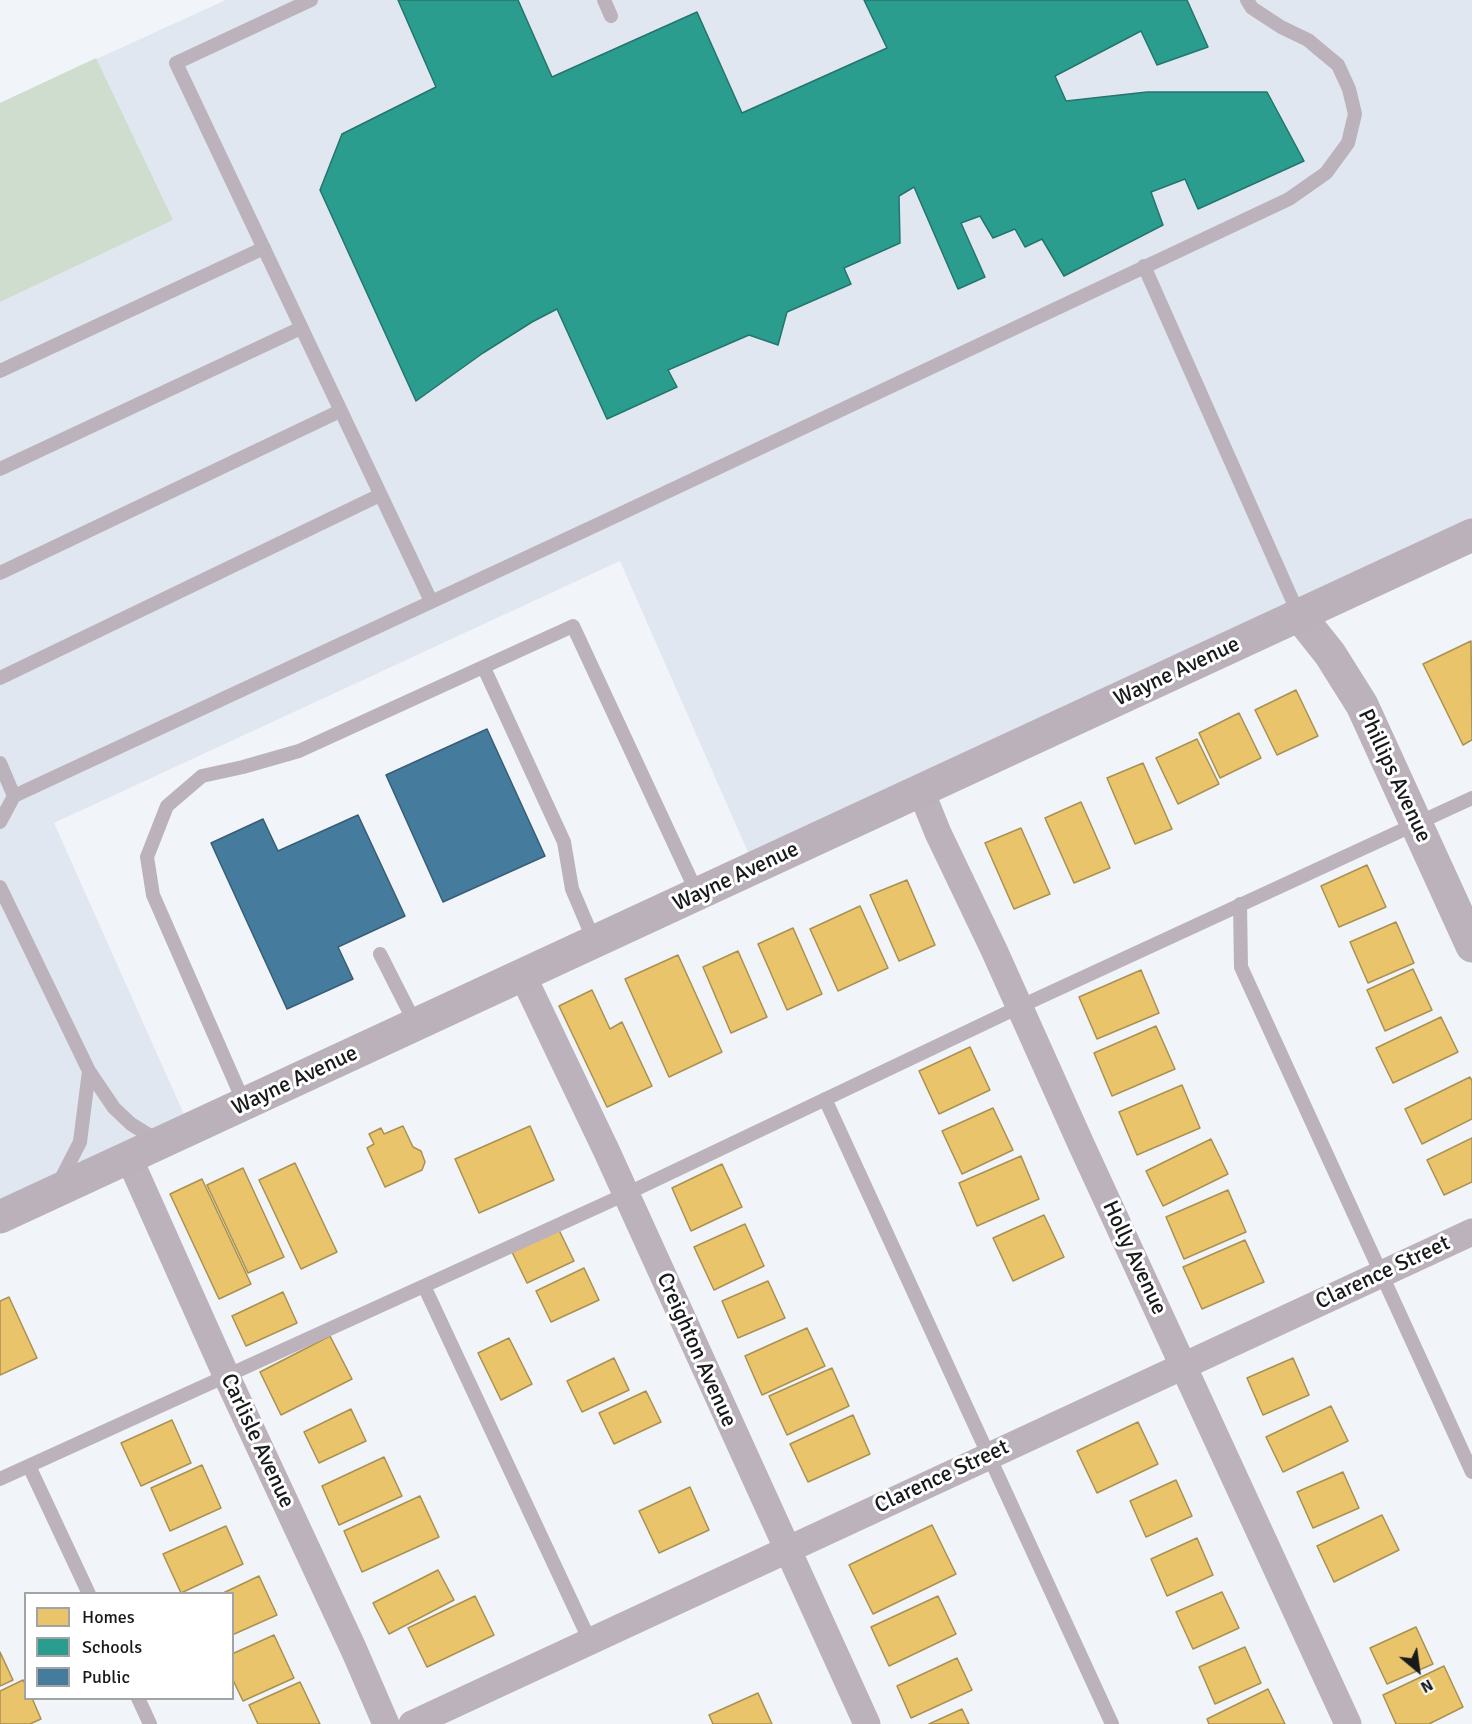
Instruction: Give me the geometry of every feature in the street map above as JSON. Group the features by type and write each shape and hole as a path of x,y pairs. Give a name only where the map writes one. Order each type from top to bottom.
{"main road":[{"name":"Wayne Avenue","path":"0,1217 1472,535"}],"street":[{"name":"Phillips Avenue","path":"1299,615 1330,654 1362,705 1472,946"},
{"name":"Holly Avenue","path":"921,791 938,834 1348,1724"},
{"name":"Creighton Avenue","path":"523,976 626,1194 867,1724"},
{"name":"Carlisle Avenue","path":"129,1158 386,1724"},
{"name":"Clarence Street","path":"412,1724 1472,1232"}],"lane":[{"path":"311,0 176,63 430,601"},
{"path":"604,0 611,16"},
{"path":"0,822 14,796 1289,199 1326,173 1348,143 1355,114 1349,89 1338,65 1308,40 1281,27 1252,8 1247,0"},
{"path":"0,372 264,248"},
{"path":"1144,266 1299,615"},
{"path":"0,469 301,328"},
{"path":"0,573 340,411"},
{"path":"0,678 380,495"},
{"path":"245,1105 153,895 147,857 167,806 202,776 299,751 573,626 698,895"},
{"path":"484,668 564,842 572,889 595,943"},
{"path":"0,763 14,796"},
{"path":"0,1479 626,1194 1019,1007 1472,798"},
{"path":"0,887 89,1071 114,1108 131,1124 162,1143"},
{"path":"1240,904 1241,967 1472,1472"},
{"path":"380,954 416,1025"},
{"path":"55,1192 80,1142 89,1071"},
{"path":"825,1099 1112,1724"},
{"path":"424,1286 590,1641"},
{"path":"29,1466 89,1592"},
{"path":"139,1700 150,1724"}],"shaded area":[{"path":"226,0 1472,0 1472,535 755,868 620,561 54,823 191,1130 0,1217 0,103"}],"green space":[{"path":"96,58 173,220 0,302 0,103"}],"building: Homes":[{"path":"1471,641 1472,740 1463,745 1423,664"},
{"path":"1296,690 1318,736 1277,755 1255,710"},
{"path":"1239,713 1261,758 1220,778 1199,733"},
{"path":"1197,739 1219,784 1178,804 1156,758"},
{"path":"1143,763 1172,829 1135,844 1107,778"},
{"path":"1081,802 1110,868 1074,883 1045,818"},
{"path":"1021,828 1050,894 1014,909 985,843"},
{"path":"1367,865 1386,907 1339,927 1321,886"},
{"path":"907,880 935,945 899,961 870,895"},
{"path":"860,906 888,968 838,991 810,929"},
{"path":"1396,922 1414,963 1368,983 1350,942"},
{"path":"793,928 822,994 787,1010 758,944"},
{"path":"738,951 767,1017 731,1033 703,967"},
{"path":"678,955 722,1052 669,1077 625,979"},
{"path":"1413,969 1432,1010 1385,1031 1367,990"},
{"path":"1141,970 1159,1013 1097,1039 1079,997"},
{"path":"592,990 610,1029 622,1022 652,1086 607,1107 559,1006"},
{"path":"1441,1017 1458,1052 1393,1083 1376,1048"},
{"path":"1156,1026 1175,1069 1112,1096 1094,1053"},
{"path":"970,1047 990,1090 939,1114 919,1071"},
{"path":"1470,1077 1472,1081 1472,1119 1422,1144 1405,1109"},
{"path":"1182,1085 1200,1128 1137,1155 1119,1112"},
{"path":"993,1108 1013,1150 962,1174 942,1131"},
{"path":"403,1126 413,1147 421,1151 425,1162 422,1170 385,1187 367,1148 374,1144 369,1134 381,1128 384,1134"},
{"path":"530,1126 554,1180 479,1213 455,1159"},
{"path":"1472,1138 1472,1182 1444,1195 1427,1160"},
{"path":"1211,1139 1228,1174 1163,1206 1146,1171"},
{"path":"1021,1156 1039,1199 977,1226 959,1183"},
{"path":"295,1163 337,1252 301,1269 259,1180"},
{"path":"722,1164 742,1207 691,1231 672,1188"},
{"path":"243,1168 284,1257 248,1273 207,1185"},
{"path":"202,1179 251,1284 219,1299 170,1194"},
{"path":"1228,1190 1246,1232 1184,1259 1166,1217"},
{"path":"1044,1215 1064,1257 1013,1281 993,1238"},
{"path":"745,1224 764,1266 714,1290 694,1247"},
{"path":"559,1230 574,1261 527,1283 512,1252"},
{"path":"1245,1240 1264,1282 1202,1309 1183,1267"},
{"path":"584,1268 599,1300 551,1322 536,1291"},
{"path":"768,1281 785,1318 738,1338 722,1301"},
{"path":"283,1292 297,1323 246,1346 232,1316"},
{"path":"9,1297 37,1358 0,1375 0,1301"},
{"path":"807,1328 825,1366 762,1395 745,1356"},
{"path":"330,1336 352,1379 281,1415 260,1372"},
{"path":"509,1338 532,1384 501,1400 478,1353"},
{"path":"614,1358 629,1390 582,1412 567,1381"},
{"path":"1293,1358 1309,1395 1263,1415 1247,1378"},
{"path":"832,1368 849,1406 787,1435 769,1396"},
{"path":"646,1391 661,1422 614,1444 599,1413"},
{"path":"1331,1406 1348,1441 1283,1472 1266,1437"},
{"path":"351,1409 366,1441 319,1463 304,1432"},
{"path":"853,1415 870,1454 808,1482 790,1444"},
{"path":"172,1420 191,1463 141,1486 121,1443"},
{"path":"1138,1422 1158,1464 1097,1493 1077,1451"},
{"path":"384,1457 402,1496 339,1525 322,1486"},
{"path":"202,1465 221,1508 170,1531 151,1488"},
{"path":"1343,1472 1359,1508 1313,1528 1297,1492"},
{"path":"1176,1480 1192,1516 1146,1537 1130,1501"},
{"path":"690,1487 709,1530 659,1553 639,1511"},
{"path":"420,1496 439,1537 362,1572 344,1531"},
{"path":"1382,1515 1399,1550 1334,1582 1317,1546"},
{"path":"932,1525 956,1574 873,1614 849,1565"},
{"path":"226,1526 243,1564 181,1592 163,1554"},
{"path":"1197,1538 1213,1575 1167,1596 1151,1559"},
{"path":"438,1570 454,1600 389,1634 373,1603"},
{"path":"259,1576 277,1615 234,1634 234,1592 225,1592"},
{"path":"1222,1592 1239,1628 1193,1649 1176,1612"},
{"path":"475,1596 494,1635 427,1667 408,1628"},
{"path":"938,1596 956,1634 889,1666 871,1627"},
{"path":"1416,1627 1433,1664 1387,1684 1370,1648"},
{"path":"274,1635 294,1678 243,1701 234,1682 234,1653"},
{"path":"1245,1647 1261,1683 1215,1704 1199,1667"},
{"path":"0,1652 13,1680 0,1686"},
{"path":"957,1658 972,1690 911,1718 897,1686"},
{"path":"1444,1666 1463,1707 1429,1724 1396,1724 1383,1695"},
{"path":"23,1680 24,1700 33,1700 41,1719 30,1724 0,1724 0,1691"},
{"path":"300,1682 320,1724 258,1724 249,1705"},
{"path":"1268,1689 1285,1724 1209,1724 1207,1719"},
{"path":"758,1693 772,1724 713,1724 709,1715"},
{"path":"962,1709 969,1724 929,1724"}],"building: Schools":[{"path":"398,0 518,0 552,77 697,12 742,113 887,48 864,0 1187,0 1208,47 1157,65 1141,31 1055,76 1066,101 1147,92 1267,92 1304,161 1198,209 1185,179 1151,192 1163,225 1064,276 1042,239 1025,247 1015,229 993,238 980,216 961,223 985,277 958,289 914,187 899,196 900,243 844,268 851,284 787,312 778,345 749,335 668,370 677,387 607,419 557,309 483,353 416,401 320,190 342,134 436,87"}],"building: Public":[{"path":"487,729 545,856 443,902 386,775"},
{"path":"358,815 405,916 338,947 353,979 287,1009 211,843 263,819 278,851"}]}
